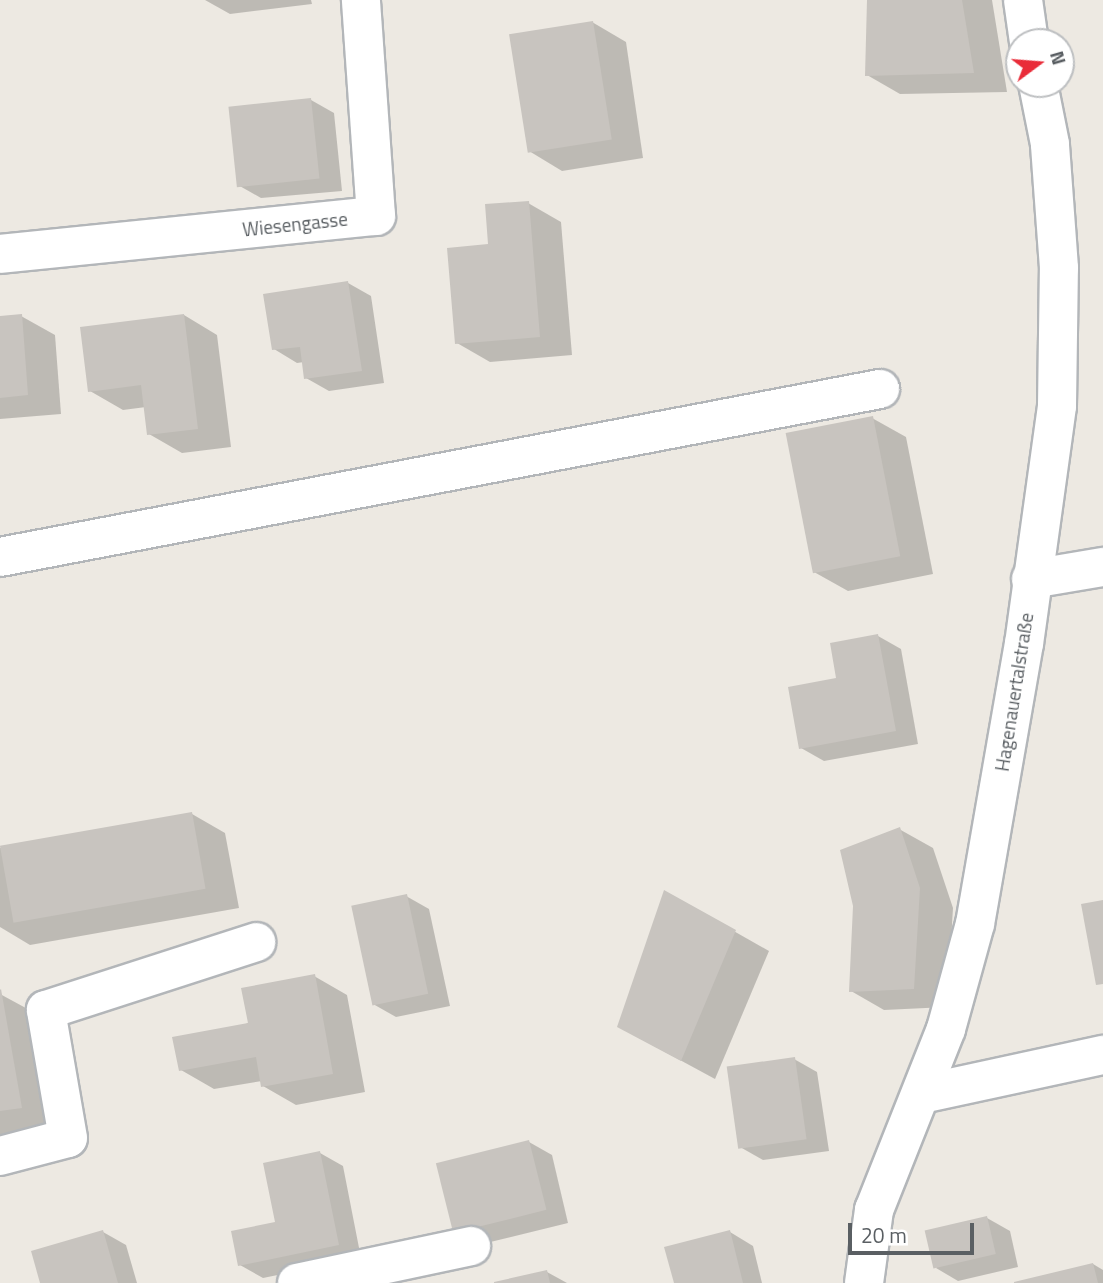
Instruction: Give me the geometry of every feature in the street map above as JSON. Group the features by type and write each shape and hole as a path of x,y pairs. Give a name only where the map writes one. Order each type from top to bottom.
{"street":[{"name":"Wiesengasse","path":"0,254 376,216 361,0"},
{"path":"1023,0 1027,28"},
{"name":"Hagenauertalstraße","path":"864,1283 874,1210 946,1029 975,924 1024,644 1057,406 1059,268 1050,144 1041,98"},
{"path":"0,557 880,389"},
{"path":"1031,579 1103,567"},
{"path":"0,1156 68,1138 46,1010 256,943"},
{"path":"922,1094 1103,1055"},
{"path":"297,1283 471,1245"}],"building":[{"path":"867,0 962,0 974,73 865,76"},
{"path":"593,21 612,140 528,153 509,34"},
{"path":"311,98 319,179 237,187 228,107"},
{"path":"529,201 540,337 455,344 447,248 488,244 485,204"},
{"path":"348,281 362,371 304,379 300,347 272,350 263,294"},
{"path":"22,314 28,395 0,398 0,316"},
{"path":"184,314 198,429 147,435 141,385 88,392 80,327"},
{"path":"873,416 900,556 813,573 786,433"},
{"path":"878,634 896,731 799,749 788,687 836,678 830,643"},
{"path":"192,812 206,889 14,923 0,846"},
{"path":"900,827 920,888 914,989 849,992 853,906 840,850"},
{"path":"664,890 736,930 681,1061 617,1027"},
{"path":"407,894 428,994 372,1006 351,906"},
{"path":"1103,900 1103,984 1096,985 1081,904"},
{"path":"315,974 333,1074 261,1087 256,1057 179,1071 172,1037 248,1023 241,988"},
{"path":"0,990 22,1108 0,1111"},
{"path":"795,1057 807,1139 738,1149 727,1067"},
{"path":"529,1140 546,1210 453,1233 436,1163"},
{"path":"320,1151 339,1245 238,1266 231,1231 275,1222 263,1163"},
{"path":"987,1216 996,1254 933,1268 925,1230"},
{"path":"103,1230 118,1283 40,1283 31,1251"},
{"path":"730,1230 743,1283 674,1283 664,1247"},
{"path":"1093,1263 1098,1283 1014,1283 1014,1282"},
{"path":"547,1270 550,1283 494,1283 494,1282"}]}
